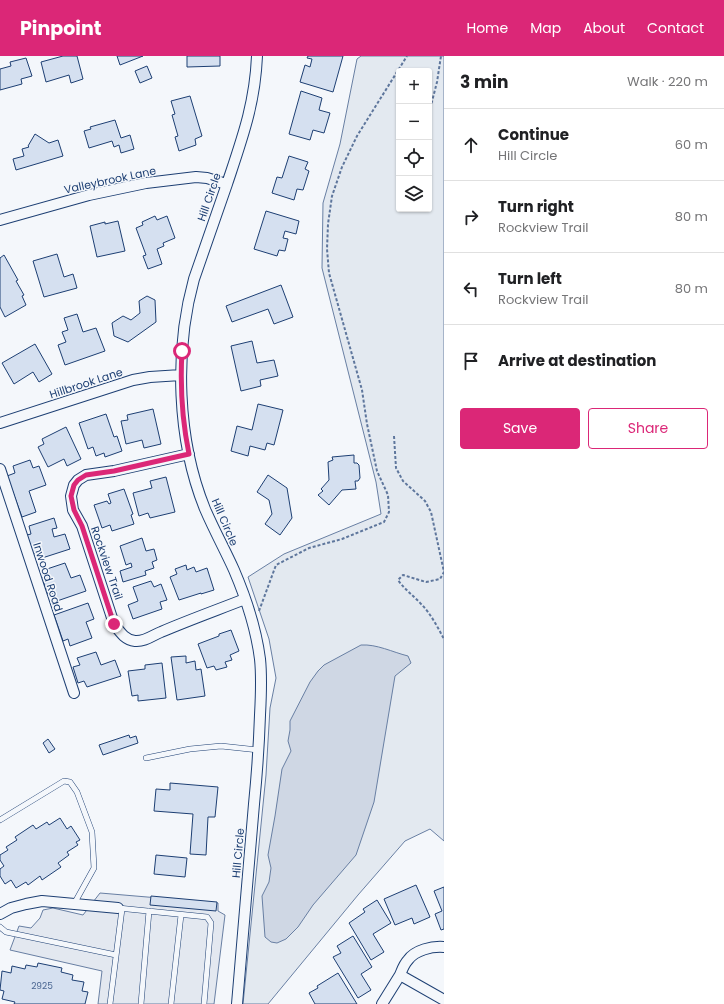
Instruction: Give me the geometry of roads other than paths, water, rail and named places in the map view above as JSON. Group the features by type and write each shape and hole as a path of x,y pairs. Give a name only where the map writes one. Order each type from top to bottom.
{"street":[{"name":"Hill Circle","path":"237,1004 259,750 261,681 260,658 253,625 245,599 233,568 204,508 185,435 180,375 189,297 250,112 257,56"},
{"name":"Valleybrook Lane","path":"0,220 89,195 146,183 196,177 207,178 226,184"},
{"name":"Hillbrook Lane","path":"0,423 132,380 180,375"},
{"name":"Rockview Trail","path":"189,454 114,471 86,475 78,480 74,485 71,496 74,510 82,526 114,624 120,633 128,639 143,641 159,632 245,599"},
{"name":"Inwood Road","path":"0,469 74,693"},
{"path":"0,914 18,906 42,901 120,909"},
{"path":"382,1004 408,960 417,952 429,948 444,947"},
{"path":"400,975 444,1000"}],"lane":[{"path":"146,758 190,749 221,746 259,750"},
{"path":"0,820 64,781 70,782 77,792 92,832 94,868 74,904"},
{"path":"110,1004 120,909 207,917 211,923 204,1004"},
{"path":"141,1004 149,912"},
{"path":"171,1004 181,915"},
{"path":"0,927 6,932 116,955"}]}
